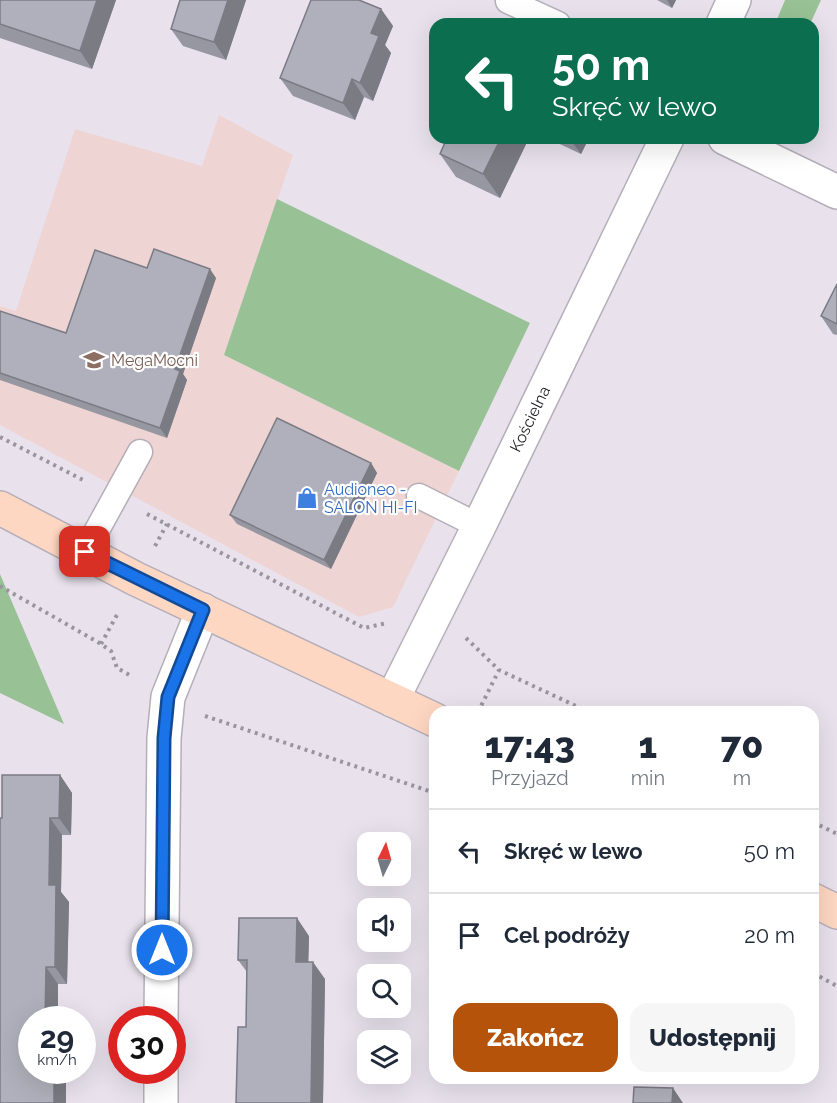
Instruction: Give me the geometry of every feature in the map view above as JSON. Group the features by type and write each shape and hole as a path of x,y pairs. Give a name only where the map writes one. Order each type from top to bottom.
{"main road":[{"path":"0,508 203,610 429,717"},
{"path":"819,903 837,912"}],"street":[{"path":"726,18 734,0"},
{"name":"Kościelna","path":"392,700 664,144"},
{"path":"737,144 837,192"},
{"path":"162,1006 164,738 168,697 203,610"},
{"path":"161,1084 161,1103"}],"lane":[{"path":"508,1 545,18"},
{"path":"85,552 140,452"},
{"path":"419,496 479,526"}],"path":[{"path":"0,437 364,628 406,619 410,609 458,631 499,670 576,706"},
{"path":"481,706 499,670"},
{"path":"819,825 837,834"},
{"path":"819,976 837,986"}],"shaded area":[{"path":"219,115 293,155 224,355 459,471 393,607 359,617 0,425 0,306 16,311 75,129 202,166"}],"green space":[{"path":"785,0 821,0 813,18 778,18"},
{"path":"277,199 530,323 459,471 224,355"},
{"path":"0,574 64,724 0,693"}],"building":[{"path":"0,0 97,0 80,51 0,24"},
{"path":"180,0 228,0 214,42 171,29"},
{"path":"311,0 359,0 381,9 371,33 379,36 360,83 352,79 343,103 280,78"},
{"path":"444,144 498,144 483,174 440,154"},
{"name":"MegaMocni","path":"154,249 210,269 175,369 180,371 160,428 0,373 0,311 66,333 95,250 147,268"},
{"path":"837,284 837,324 821,316"},
{"name":"Audioneo - SALON HI-FI","path":"277,418 371,463 324,560 230,515"},
{"path":"2,775 60,775 59,818 50,818 49,885 56,885 55,967 46,967 45,1006 18,1006 18,1084 54,1084 54,1103 0,1103 0,818 2,818"},
{"path":"239,918 297,918 296,962 313,962 311,1103 236,1103 238,1027 246,1027 247,960 238,960"},
{"path":"634,1087 673,1088 672,1103 633,1103"}],"place":[{"name":"MegaMocni","path":"94,360"},
{"name":"Audioneo - SALON HI-FI","path":"307,498"}],"route":[{"path":"85,552 203,610 168,697 164,738 162,950"}]}
